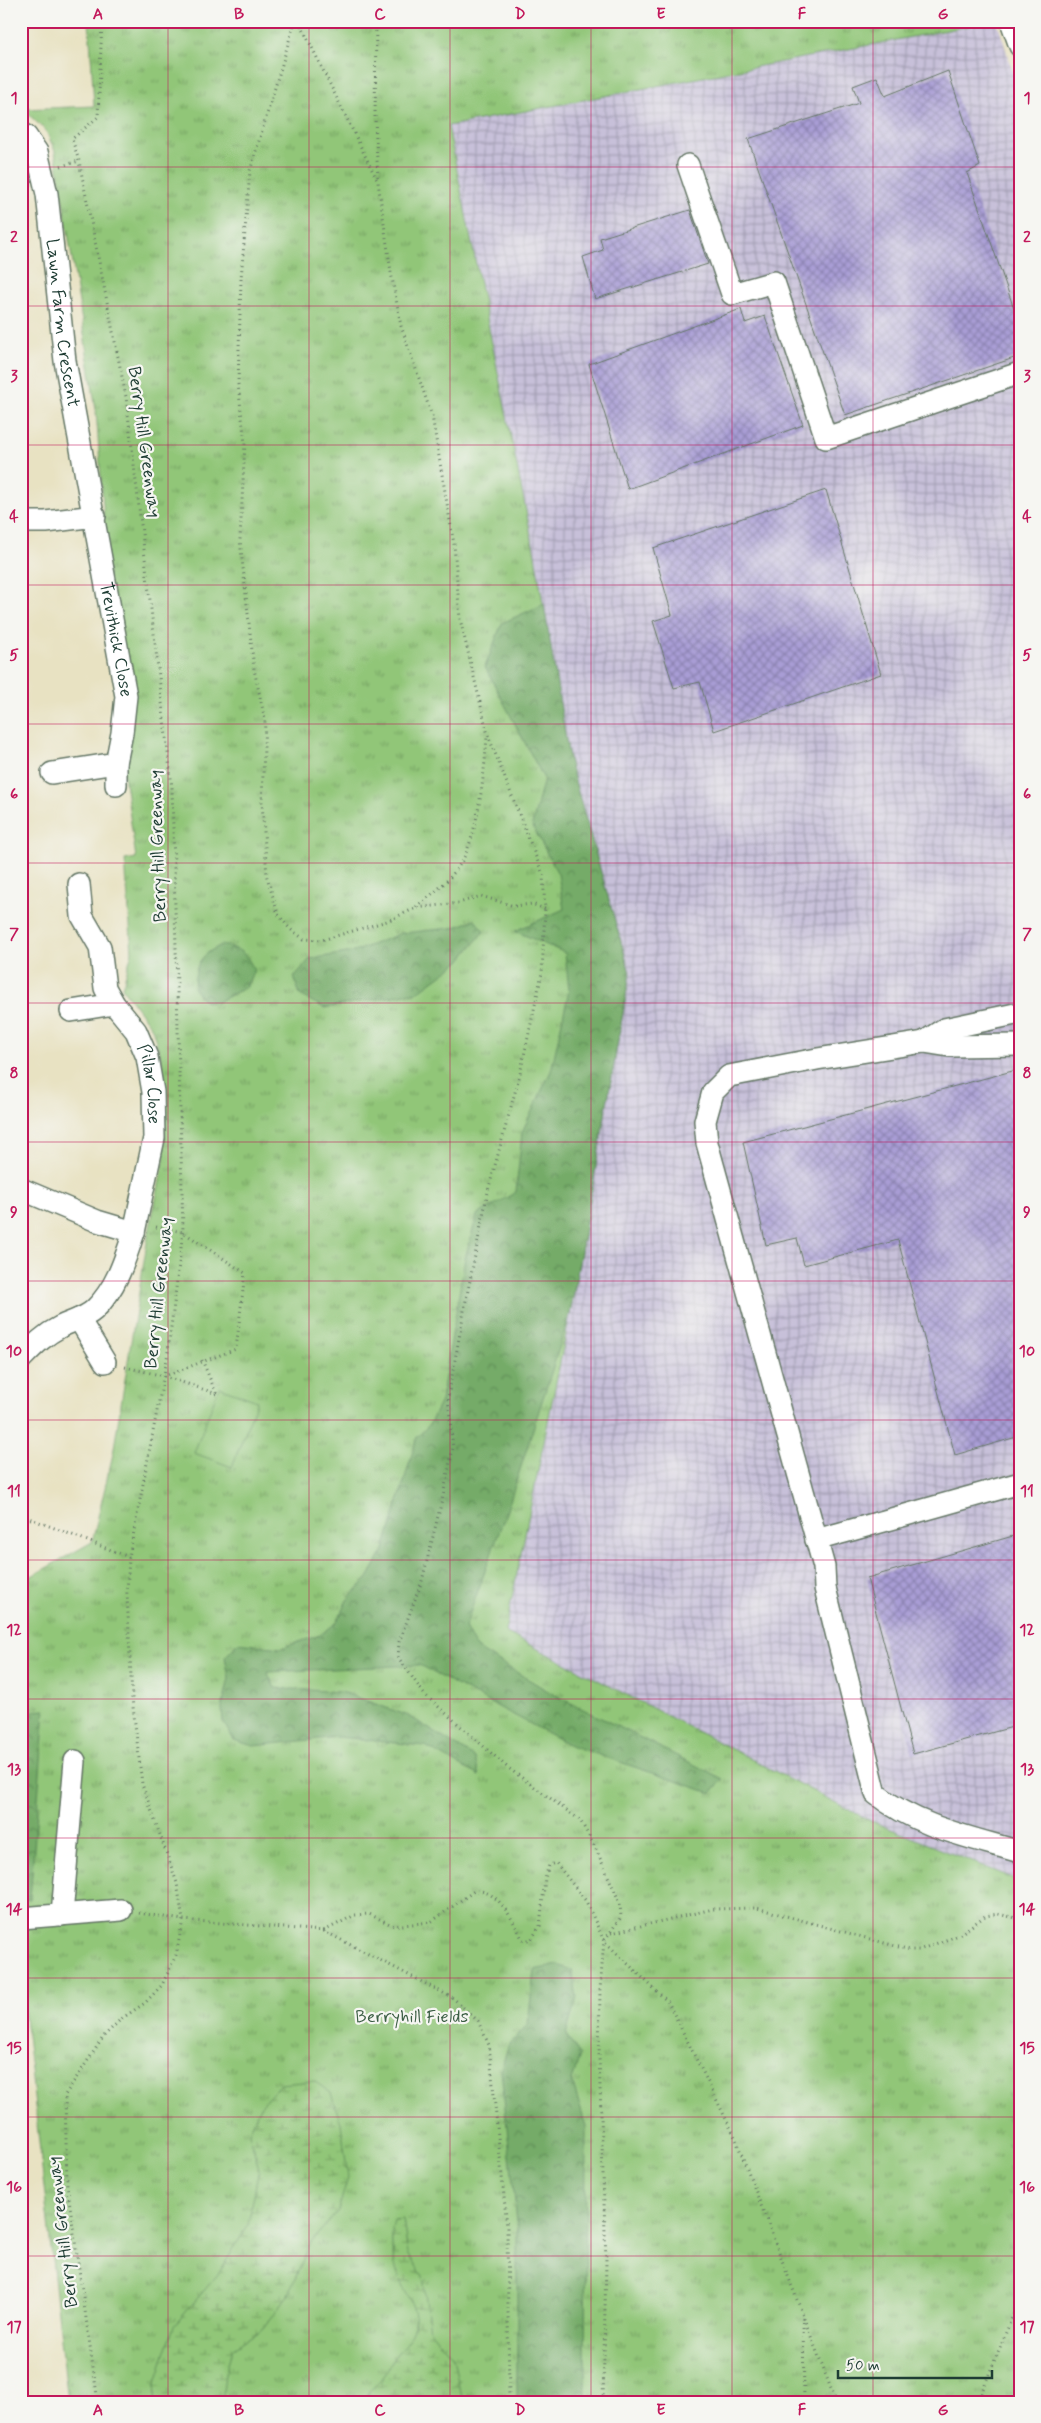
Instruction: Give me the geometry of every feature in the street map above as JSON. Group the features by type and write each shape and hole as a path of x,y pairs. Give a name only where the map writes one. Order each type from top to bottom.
{"street":[{"path":"1011,21 1020,46"},
{"name":"Lawn Farm Crescent","path":"21,134 26,136 36,152 46,194 65,361 95,516"},
{"path":"688,165 732,294 774,282 826,438 1020,373"},
{"path":"21,522 46,522 95,516"},
{"name":"Trevithick Close","path":"95,516 126,696 122,733 116,763 116,785"},
{"path":"52,773 116,763"},
{"name":"Pillar Close","path":"21,1359 38,1341 59,1327 79,1320 94,1310 110,1290 124,1266 135,1228 154,1138 153,1092 148,1056 136,1031 114,1004 105,988 100,947 82,916 79,884"},
{"path":"71,1011 114,1004"},
{"path":"924,1042 944,1029 1020,1014"},
{"path":"1020,1045 956,1047 924,1042 817,1059 729,1076 713,1092 705,1121 707,1143 824,1567 825,1588 876,1794 894,1808 925,1824 1020,1852"},
{"path":"21,1189 97,1221 135,1228"},
{"path":"79,1320 105,1362"},
{"path":"816,1540 1020,1483"},
{"path":"62,1915 75,1762"},
{"path":"21,1918 121,1910"}],"path":[{"name":"Berry Hill Greenway","path":"98,2402 67,2185 65,2095 104,2036 120,2019 145,2003 162,1985 176,1955 183,1920 177,1883 142,1784 132,1698 127,1593 129,1557 164,1376 183,1232 172,787 126,397 79,161 72,139 98,117 102,21"},
{"path":"295,21 250,171 240,298 238,384 245,443 240,540 254,669 265,720 262,802 267,877 278,914 290,930 304,939 322,940 387,921 416,908 448,880 461,862 468,845 484,778 488,735"},
{"path":"299,21 378,182"},
{"path":"376,21 375,101 378,182 401,326 432,416 454,544 460,619 488,735 543,875 545,909 542,972 520,1074 488,1191 448,1398 453,1448 422,1581 399,1642 398,1657 424,1694 446,1714 507,1767 580,1820 595,1847 620,1903 621,1917 604,1941 600,1990 606,2261 603,2402"},
{"path":"416,908 459,903 481,896 514,906 532,904 545,909"},
{"path":"135,1228 183,1232 245,1273 236,1349 202,1360 164,1376"},
{"path":"105,1362 164,1376 217,1394 202,1360"},
{"path":"21,1515 129,1557"},
{"path":"324,1931 355,1915 369,1914 394,1926 430,1922 474,1891 481,1890 488,1891 514,1920 523,1940 527,1942 531,1940 540,1926 544,1878 549,1865 556,1862 586,1901 604,1941 668,2002 735,2137 836,2402"},
{"path":"610,1934 713,1909 757,1908 910,1950 919,1950 959,1935 985,1916 998,1914 1020,1919"},
{"path":"121,1910 183,1920 324,1931 453,1998 478,2021 489,2045 507,2227 509,2402"},
{"path":"976,2402 982,2394 1020,2298"},
{"path":"802,2314 804,2402"}],"shaded area":[{"path":"997,21 1020,94 1020,1881 871,1821 505,1632 570,1314 630,973 570,764 535,555 448,125"}],"green space":[{"name":"Berryhill Fields","path":"89,21 995,21 448,126 535,555 570,764 630,973 570,1314 505,1632 871,1821 1020,1881 1020,2402 68,2402 21,1981 21,1582 92,1542 113,1454 148,1236 164,1161 166,1102 162,1061 152,1028 122,988 132,952 125,860 136,858 122,761 96,410 55,151 46,131 23,109 94,106"},
{"path":"544,604 570,764 630,973 570,1314 508,1507 465,1627 476,1648 553,1694 723,1779 711,1793 570,1745 419,1665 267,1672 275,1688 342,1692 409,1716 475,1758 479,1776 425,1746 338,1737 253,1746 234,1740 223,1722 222,1708 229,1678 225,1657 238,1643 281,1648 320,1635 336,1623 347,1600 368,1578 384,1550 417,1437 429,1425 441,1401 465,1258 477,1215 516,1192 522,1132 551,1071 569,990 565,953 515,931 564,909 558,874 532,825 544,779 485,667 502,623"},
{"path":"475,920 484,931 460,961 418,992 324,1008 300,995 294,977 310,959 353,952 402,933 451,928"},
{"path":"222,945 234,948 246,956 254,970 246,987 216,1003 204,1001 194,989 197,967 203,957"},
{"path":"219,1387 257,1401 232,1467 194,1453"},
{"path":"45,1710 30,1899 21,1899 21,1712"},
{"path":"558,1965 572,1970 577,1997 566,2035 580,2054 572,2081 586,2126 585,2402 517,2402 517,2222 501,2070 508,2046 528,2024 534,1970"},
{"path":"314,2081 331,2093 341,2123 348,2178 338,2211 311,2242 288,2295 264,2328 233,2348 225,2374 222,2402 155,2402 156,2382 174,2326 219,2273 248,2225 259,2169 249,2133 260,2106 281,2084"},
{"path":"403,2219 408,2254 423,2276 430,2331 453,2357 462,2402 362,2402 369,2391 383,2377 414,2329 414,2312 402,2285 392,2250 394,2220"}],"building":[{"path":"948,71 980,166 967,173 1020,326 1020,356 845,415 748,139 859,103 853,86 877,77 885,96"},
{"path":"690,210 708,264 595,299 583,257 603,250 600,238"},
{"path":"741,309 745,323 765,316 803,425 628,489 589,364"},
{"path":"826,490 881,674 714,731 700,682 674,688 653,621 672,615 653,548"},
{"path":"1020,1069 1020,1436 955,1455 898,1240 804,1265 797,1238 766,1245 743,1142"},
{"path":"1020,1534 1020,1725 913,1754 867,1578"}]}
